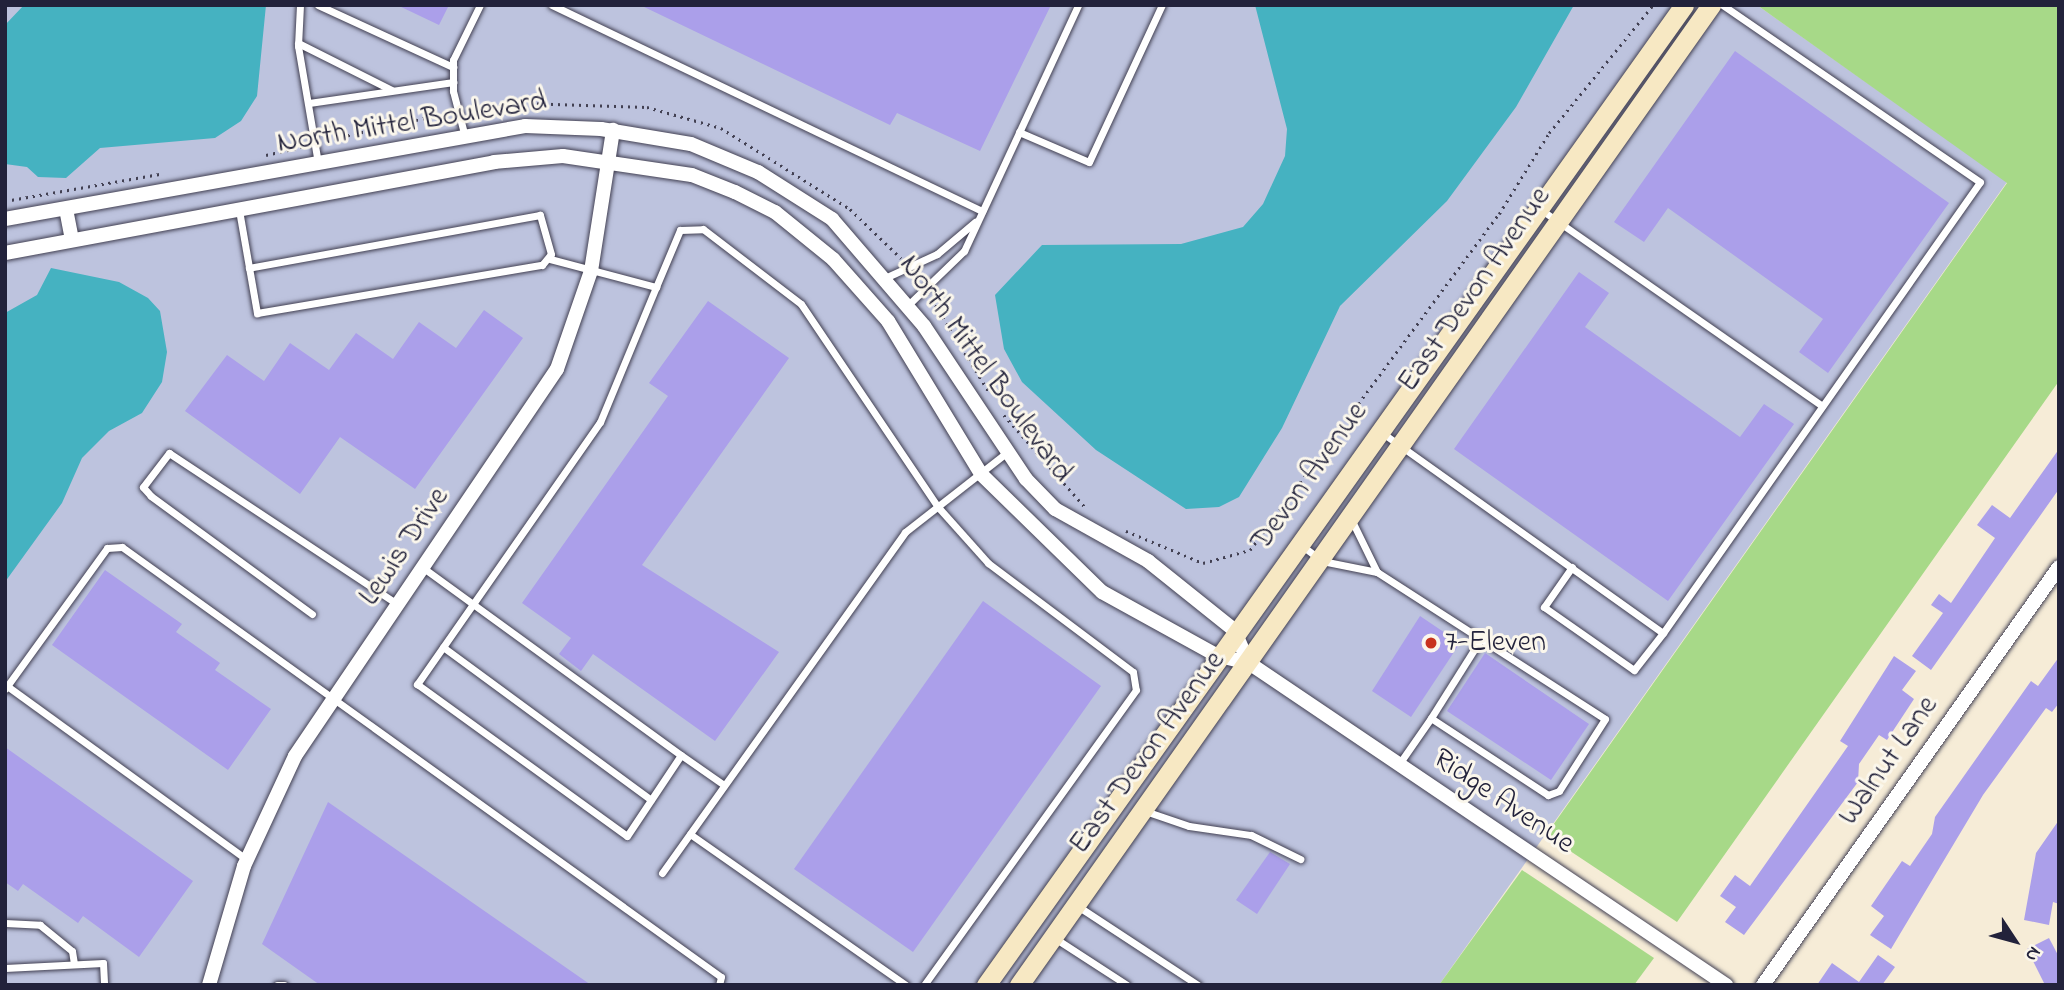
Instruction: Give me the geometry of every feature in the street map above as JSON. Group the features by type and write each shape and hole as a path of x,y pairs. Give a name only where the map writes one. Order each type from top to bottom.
{"main road":[{"name":"Devon Avenue","path":"986,985 1216,655 1299,544 1684,5"},
{"name":"East Devon Avenue","path":"1019,985 1561,223 1711,5"}],"street":[{"name":"North Mittel Boulevard","path":"5,219 525,126 613,130 691,144 758,172 832,219 887,277 1006,453 1055,509 1148,561 1234,630 1249,663"},
{"name":"Lewis Drive","path":"209,985 247,860 295,756 557,369 592,271 613,130"},
{"name":"North Mittel Boulevard","path":"5,253 494,162 610,159 692,175 775,212 833,259 888,321 981,474 1102,592 1216,655 1249,663"},
{"path":"66,209 72,239"},
{"name":"Walnut Lane","path":"1763,985 2059,567"},
{"name":"Ridge Avenue","path":"1249,663 1726,985"}],"lane":[{"path":"300,5 298,43 318,163"},
{"path":"318,5 453,67"},
{"path":"465,136 453,82 453,67 480,5"},
{"path":"552,5 982,211"},
{"path":"908,305 945,275 978,219 1079,5"},
{"path":"1019,132 1089,162 1162,5"},
{"path":"1572,567 1544,607 1634,670 1663,633 1980,182 1722,5"},
{"path":"298,43 393,90"},
{"path":"309,103 453,82"},
{"path":"1539,208 1822,406"},
{"path":"239,209 257,313 551,259 656,287"},
{"path":"249,268 540,215 551,259"},
{"path":"887,277 937,254 978,219"},
{"path":"681,755 627,836 417,684 600,422 680,230 703,229 802,304 938,507 988,563 1133,672 1136,690 924,985"},
{"path":"1379,431 1663,633"},
{"path":"312,614 143,487 169,453 397,604"},
{"path":"662,873 905,532 1006,453"},
{"path":"1351,519 1377,572"},
{"path":"1299,544 1322,561 1377,572 1605,719 1559,791 1548,794 1431,718"},
{"path":"247,860 6,688 107,548 122,547 335,696 721,977 719,985"},
{"path":"422,568 724,785"},
{"path":"1399,764 1482,638"},
{"path":"443,647 651,800"},
{"path":"1143,810 1189,826 1251,835 1300,859"},
{"path":"690,834 906,985"},
{"path":"1076,904 1198,985"},
{"path":"5,923 40,925 72,951 74,964"},
{"path":"1053,936 1126,985"},
{"path":"5,968 103,963 104,985"},
{"path":"277,985 284,985"}],"shaded area":[{"path":"5,5 1757,5 2007,182 1439,985 5,985"}],"green space":[{"path":"1757,5 2059,5 2059,381 1677,922 1546,835 2007,183"},
{"path":"1522,870 1654,958 1634,985 1439,985"}],"water":[{"path":"24,5 266,5 257,96 241,121 215,138 100,148 66,178 38,177 27,167 5,164 5,25"},
{"path":"1255,5 1574,5 1516,107 1447,201 1340,306 1282,428 1239,497 1219,507 1186,509 1096,450 1022,382 1004,349 995,295 1042,245 1181,244 1243,227 1263,204 1285,156 1287,129"},
{"path":"51,268 119,282 148,298 160,311 167,352 162,382 142,413 109,431 82,458 62,503 5,582 5,313 37,295"}],"building":[{"path":"397,5 449,5 439,25"},
{"path":"640,5 1051,5 980,151 897,113 890,125"},
{"path":"1735,51 1949,203 1828,373 1799,352 1823,319 1668,208 1644,242 1614,222"},
{"path":"1579,272 1609,293 1585,327 1740,437 1764,404 1794,424 1668,601 1454,449"},
{"path":"708,301 789,358 642,565 779,652 715,741 593,654 581,671 559,654 571,638 522,603 668,396 649,383"},
{"path":"484,310 523,338 415,489 340,437 300,494 185,411 227,355 264,381 290,343 329,370 356,333 393,359 419,322 456,348"},
{"path":"2059,449 2059,489 1931,670 1912,656 1943,613 1931,605 1939,594 1951,603 1995,538 1977,525 1992,505 2010,518"},
{"path":"105,570 182,624 176,632 220,663 215,670 271,709 228,770 52,645"},
{"path":"983,601 1101,686 913,952 794,869"},
{"path":"1420,616 1460,643 1411,717 1372,691"},
{"path":"1485,653 1589,724 1551,780 1447,711"},
{"path":"1894,656 1916,671 1902,690 1914,699 1887,740 1879,735 1859,764 1858,782 1744,935 1725,922 1736,907 1720,896 1735,875 1750,886 1848,746 1840,741"},
{"path":"2059,657 2059,703 2052,712 2046,708 1983,795 1891,949 1870,935 1884,916 1871,906 1902,861 1910,866 1932,834 1935,817 2031,681 2038,686"},
{"path":"5,747 193,881 139,957 83,916 78,923 23,884 18,891 5,882"},
{"path":"328,802 591,985 320,985 262,944"},
{"path":"2059,820 2059,904 2053,902 2049,925 2024,920 2036,853"},
{"path":"1270,852 1290,864 1257,914 1236,900"},
{"path":"2049,938 2059,957 2059,985 2045,985 2027,949"},
{"path":"1878,955 1895,967 1882,985 1817,985 1832,963 1859,982"}],"place":[{"name":"7-Eleven","path":"1431,643"}]}
